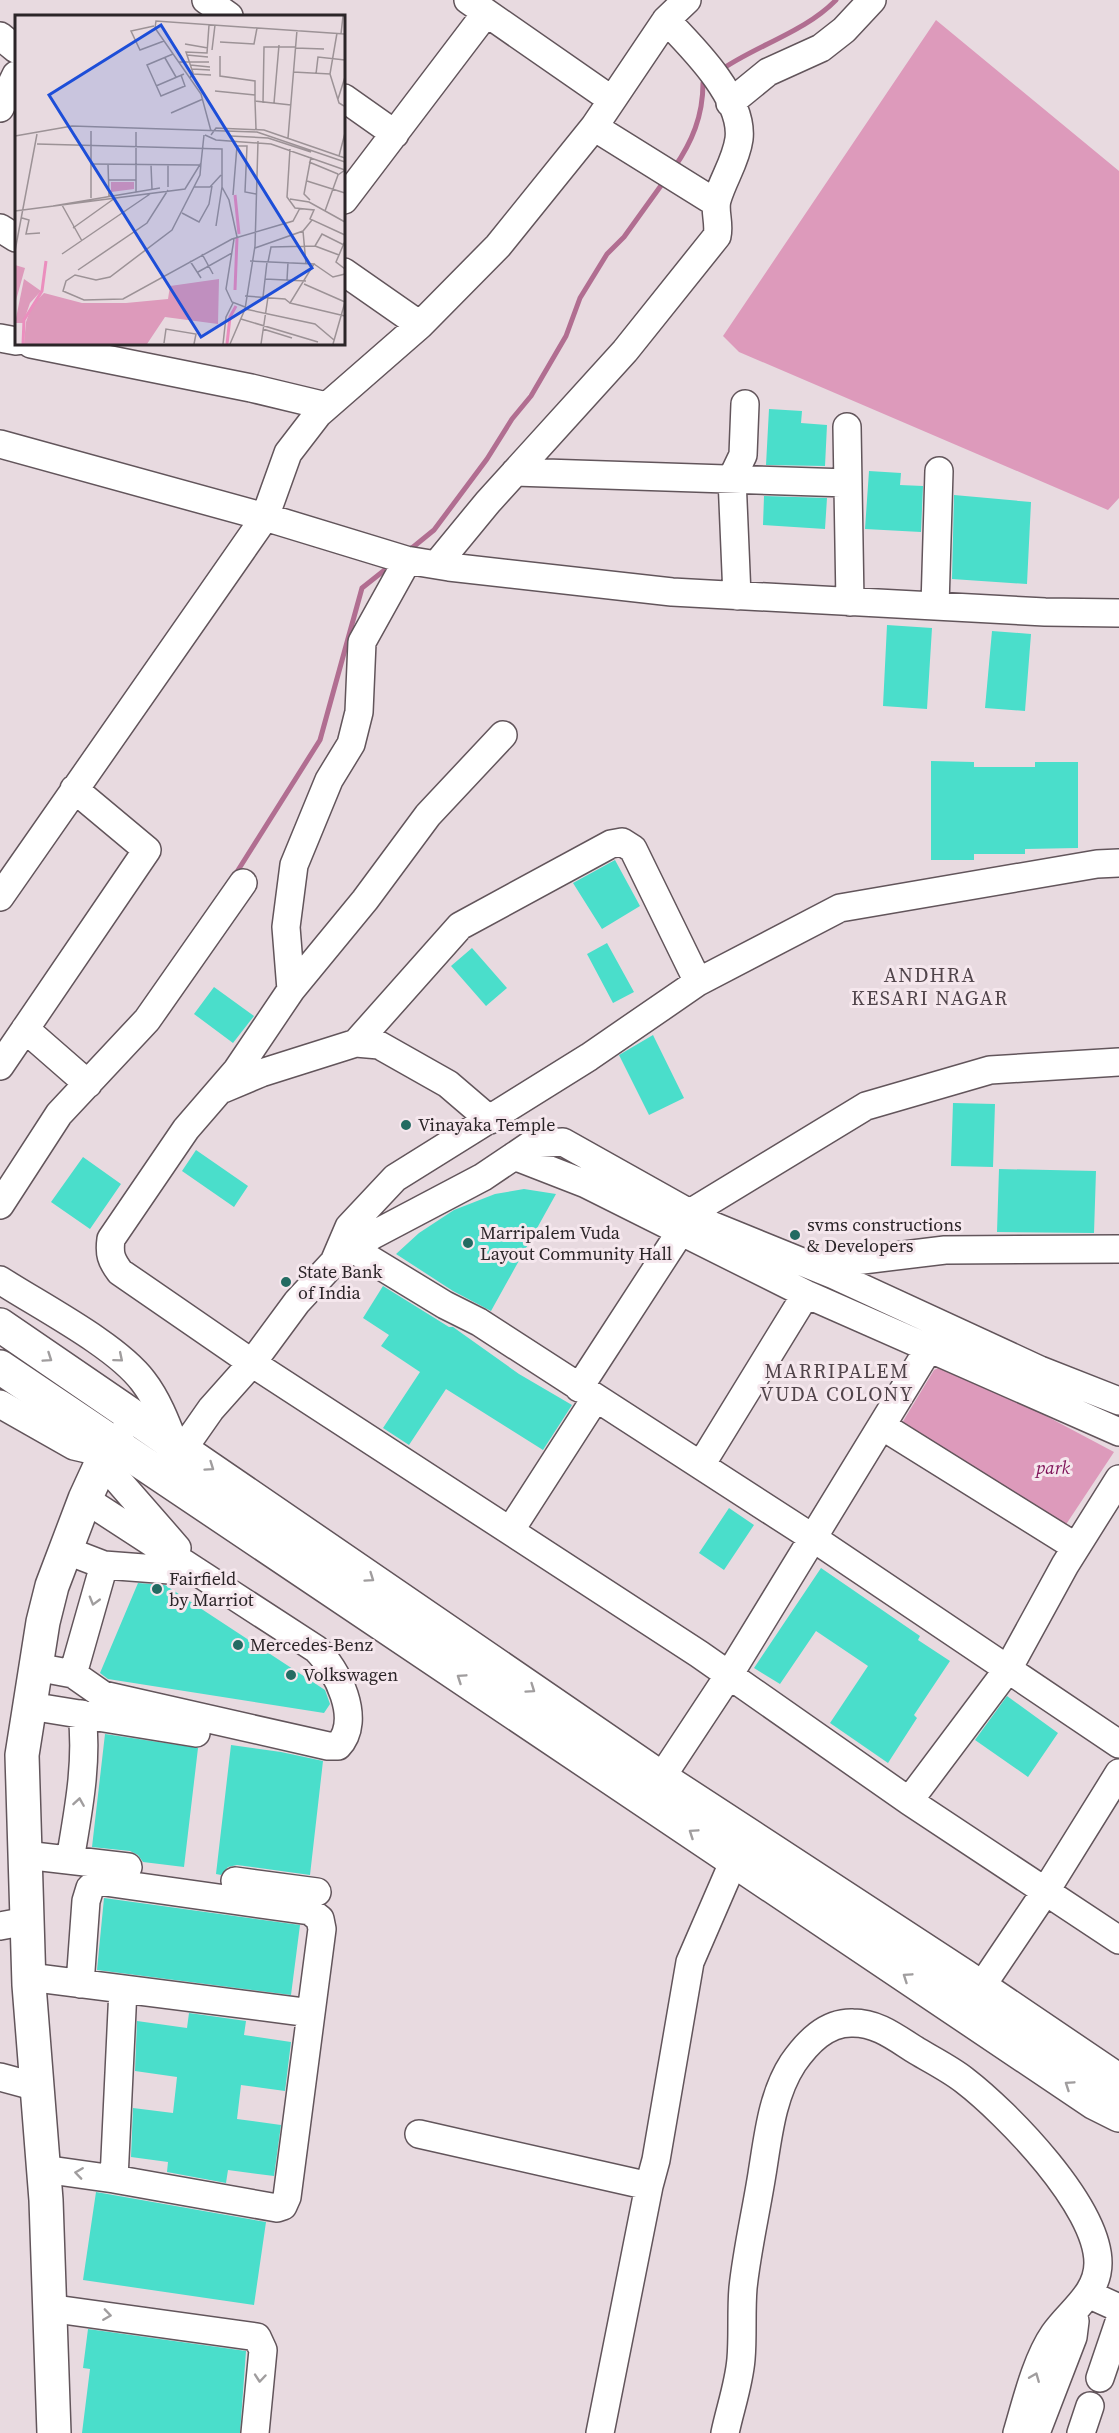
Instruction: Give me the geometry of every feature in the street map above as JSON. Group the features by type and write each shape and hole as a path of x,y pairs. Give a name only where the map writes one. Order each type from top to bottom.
{"main road":[{"path":"0,1325 661,1778 740,1847 1095,2103 1119,2115"},
{"path":"0,1367 103,1435 108,1454 85,1499 52,1586 22,1755 25,1856 13,1923 29,1977 43,2169 54,2433"},
{"path":"108,1454 740,1847 981,1988 1119,2081"}],"street":[{"path":"206,0 228,15"},
{"path":"719,84 768,72 821,48 844,30 872,0"},
{"path":"345,199 395,134 477,7 612,100"},
{"path":"0,897 265,517 288,453 327,406 420,325 506,238 594,127 674,7 719,84 740,128 730,171 716,203 719,225 717,236 625,351 515,472 437,564"},
{"path":"0,36 15,48"},
{"path":"0,108 15,77"},
{"path":"345,99 395,134"},
{"path":"594,127 716,203"},
{"path":"0,228 15,237"},
{"path":"345,273 420,325"},
{"path":"0,338 15,341"},
{"path":"36,345 251,388 327,406"},
{"path":"737,596 732,478 743,456 745,404"},
{"path":"847,427 850,602"},
{"path":"0,444 265,517 401,559 672,592 1119,613"},
{"path":"935,606 939,471"},
{"path":"515,472 848,483"},
{"path":"291,990 286,927 294,866 329,780 351,744 359,712 362,642 401,559"},
{"path":"503,735 428,815 365,900 291,990 265,1032 186,1129 111,1239 109,1254 120,1272 252,1363 729,1675 909,1802 1119,1940"},
{"path":"0,1066 147,850 74,789"},
{"path":"356,1043 460,926 611,844 622,843 633,849 698,982"},
{"path":"343,1256 349,1227 395,1178 589,1058 698,982 840,908 1097,864 1119,863"},
{"path":"0,1205 59,1114 147,1020 243,883"},
{"path":"25,1029 88,1084"},
{"path":"218,1091 261,1073 356,1043 380,1045 448,1084 490,1120"},
{"path":"510,1531 685,1222 867,1106 990,1070 1119,1062"},
{"path":"0,1280 118,1355 143,1380 179,1446 252,1363 297,1302 343,1256 374,1235 483,1177 532,1144 563,1142 685,1222 806,1294 928,1350 958,1360 1119,1432"},
{"path":"685,1222 711,1225 812,1266 1040,1370 1113,1394"},
{"path":"812,1266 945,1250 1119,1250"},
{"path":"343,1256 479,1322 587,1394 813,1538 1119,1744"},
{"path":"700,1465 806,1294"},
{"path":"661,1778 729,1675 943,1326"},
{"path":"0,1404 74,1446 108,1454 197,1572"},
{"path":"108,1454 132,1416"},
{"path":"882,1426 1076,1547"},
{"path":"909,1802 1008,1669 1076,1547 1119,1479"},
{"path":"36,1667 73,1674 103,1695 338,1746 344,1740 348,1720 339,1678 330,1663 316,1649 85,1499"},
{"path":"65,1550 104,1565 197,1572"},
{"path":"73,1674 104,1565"},
{"path":"30,1706 327,1754"},
{"path":"70,1860 82,1783 84,1736 82,1714"},
{"path":"981,1988 1045,1892 1119,1773"},
{"path":"600,2433 656,2160 690,1962 740,1847"},
{"path":"25,1856 317,1892"},
{"path":"43,2169 114,2178 277,2208 283,2206 288,2197 322,1929 320,1919 310,1911 98,1881 90,1888 86,1901 80,1984"},
{"path":"29,1977 311,2013"},
{"path":"114,2178 123,1989"},
{"path":"725,2433 741,2361 743,2286 769,2127 785,2078 792,2065 817,2036 834,2025 853,2023 875,2026 891,2034 963,2079 999,2110 1065,2186 1087,2218 1096,2242 1098,2264 1096,2278 1082,2302 1054,2335 1034,2378 1017,2433"},
{"path":"0,2077 37,2087"},
{"path":"419,2134 649,2186"},
{"path":"1082,2302 1119,2308"},
{"path":"1036,2433 1073,2337 1082,2302"},
{"path":"48,2308 257,2337 263,2350 255,2433"},
{"path":"1100,2378 1119,2322"},
{"path":"1081,2433 1090,2406"}],"green space":[{"path":"936,20 1119,171 1119,498 1108,510 739,352 723,336"},
{"name":"park","path":"942,1366 986,1384 1114,1452 1065,1526 902,1423 934,1370"}],"building":[{"path":"769,409 802,411 801,423 827,425 825,466 766,465"},
{"path":"869,471 901,473 900,485 923,486 921,532 865,529"},
{"path":"954,495 1031,502 1027,584 952,579"},
{"path":"764,496 827,498 825,529 763,525"},
{"path":"887,625 932,628 927,709 883,706"},
{"path":"992,631 1031,634 1025,711 985,708"},
{"path":"931,761 974,762 974,767 1035,767 1035,762 1078,762 1078,848 1025,849 1025,854 974,854 974,860 931,860"},
{"path":"615,860 640,906 602,929 573,883"},
{"path":"607,943 634,992 613,1003 587,954"},
{"path":"472,948 507,988 486,1006 451,966"},
{"path":"214,987 254,1016 233,1043 194,1014"},
{"path":"653,1035 684,1098 649,1115 619,1055"},
{"path":"953,1103 995,1104 993,1167 951,1166"},
{"path":"196,1150 248,1186 234,1207 182,1171"},
{"path":"83,1157 121,1184 90,1229 51,1202"},
{"path":"999,1169 1096,1171 1094,1233 997,1232"},
{"name":"Marripalem Vuda Layout Community Hall","path":"524,1189 556,1194 491,1311 453,1291 396,1254 419,1233 454,1210 495,1194"},
{"path":"383,1286 449,1327 453,1327 519,1374 572,1405 543,1450 446,1389 409,1445 383,1428 420,1372 381,1346 389,1335 363,1318"},
{"path":"729,1508 754,1525 724,1570 699,1553"},
{"path":"821,1568 920,1636 918,1640 950,1661 914,1715 917,1718 888,1763 830,1723 868,1666 816,1631 780,1684 754,1668"},
{"path":"138,1583 165,1585 325,1690 330,1704 324,1713 108,1679 100,1673"},
{"path":"1007,1696 1058,1733 1028,1777 975,1740"},
{"path":"105,1734 198,1748 184,1867 143,1862 138,1855 130,1851 92,1847"},
{"path":"231,1745 323,1761 310,1875 237,1865 228,1867 221,1875 216,1874"},
{"path":"104,1898 300,1925 291,1995 97,1970"},
{"path":"189,2013 246,2021 244,2035 291,2042 285,2091 241,2085 237,2119 281,2125 274,2176 228,2170 226,2183 167,2172 168,2162 131,2157 133,2108 173,2113 177,2077 135,2071 137,2021 187,2028"},
{"path":"96,2192 266,2222 254,2305 83,2280"},
{"path":"88,2329 246,2351 240,2433 82,2433 90,2369 83,2368"}],"waterway":[{"path":"721,70 810,21 836,0"},
{"path":"674,168 699,118 703,83 708,79"},
{"path":"407,552 434,530 487,459 512,419 531,396 566,336 580,298 607,254 624,237 665,180"},
{"path":"235,875 320,740 362,588 391,565"}],"place":[{"name":"Vinayaka Temple","path":"406,1125"},
{"name":"svms constructions & Developers","path":"795,1235"},
{"name":"Marripalem Vuda Layout Community Hall","path":"468,1243"},
{"name":"State Bank of India","path":"286,1282"},
{"name":"Fairfield by Marriot","path":"157,1589"},
{"name":"Mercedes-Benz","path":"238,1645"},
{"name":"Volkswagen","path":"291,1675"}],"district":[{"name":"ANDHRA KESARI NAGAR","path":"930,986"},
{"name":"MARRIPALEM VUDA COLONY","path":"837,1382"}]}
